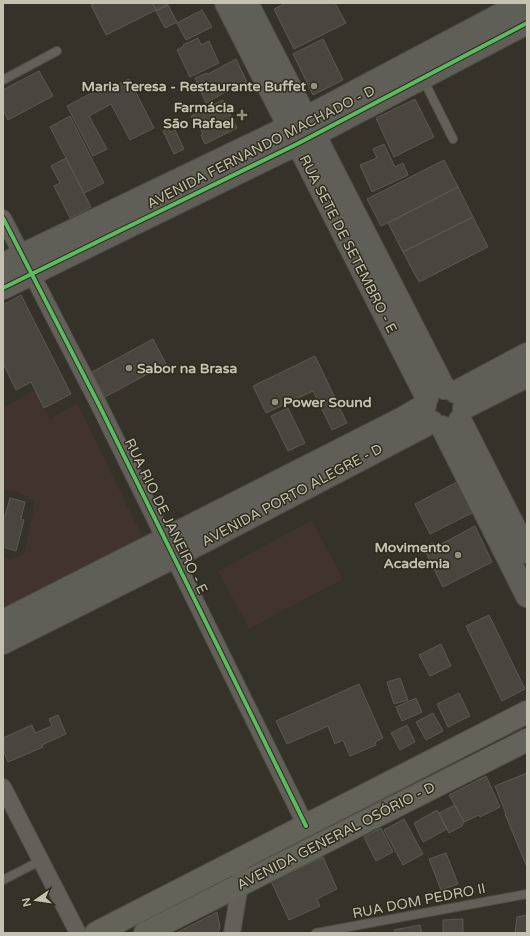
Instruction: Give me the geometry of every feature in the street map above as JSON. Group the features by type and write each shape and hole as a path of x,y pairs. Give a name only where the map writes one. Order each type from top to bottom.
{"main road":[{"name":"AVENIDA GENERAL OSÓRIO - D","path":"96,933 527,712"},
{"name":"AVENIDA GENERAL OSÓRIO - D","path":"145,933 527,740"}],"street":[{"name":"RUA SETE DE SETEMBRO - E","path":"226,3 301,131 444,407 527,552"},
{"name":"RUA SETE DE SETEMBRO - E","path":"247,3 301,131"},
{"name":"AVENIDA FERNANDO MACHADO - D","path":"3,288 301,131 522,3"},
{"name":"AVENIDA FERNANDO MACHADO - D","path":"3,264 22,254 422,78 527,23"},
{"name":"RUA RIO DE JANEIRO - E","path":"3,218 99,405 306,826"},
{"name":"AVENIDA PORTO ALEGRE - D","path":"3,643 169,548 444,407 527,354"},
{"name":"AVENIDA PORTO ALEGRE - D","path":"444,407 527,376"},
{"name":"RUA SETE DE SETEMBRO - E","path":"444,407 527,596"},
{"name":"AVENIDA PORTO ALEGRE - D","path":"3,621 169,548"},
{"path":"3,787 78,933"},
{"path":"232,933 240,885 240,860"}],"lane":[{"path":"3,80 57,51"},
{"path":"422,78 453,139"},
{"path":"3,880 40,861"},
{"name":"RUA DOM PEDRO II","path":"316,933 527,894"}],"shaded area":[{"path":"35,390 50,419 77,403 145,542 3,614 3,557 8,559 24,555 35,502 15,491 3,490 3,407"},
{"path":"312,520 343,579 249,629 218,571"}],"building":[{"path":"96,3 152,3 156,10 106,35 91,5"},
{"path":"152,3 170,3 156,10"},
{"path":"286,3 335,3 346,23 294,49 274,9"},
{"path":"168,5 177,22 165,28 156,11"},
{"path":"202,10 212,27 186,40 177,23"},
{"path":"198,38 201,45 209,41 219,63 190,77 177,50 184,46 183,45"},
{"path":"323,39 343,80 313,95 293,54"},
{"path":"236,59 247,82 206,103 195,78 207,73 208,74"},
{"path":"39,71 53,96 8,120 3,110 3,90"},
{"path":"129,79 154,128 130,140 111,104 89,116 107,149 93,156 67,106 103,87 105,91"},
{"path":"415,99 434,137 394,157 376,118"},
{"path":"223,100 237,128 205,144 201,135 203,134 198,125 196,126 191,116"},
{"path":"70,116 104,183 84,193 50,127"},
{"path":"168,128 170,132 175,130 184,149 174,154 163,131"},
{"path":"384,144 395,167 403,163 408,175 372,192 360,165 377,158 373,149"},
{"path":"66,158 91,207 70,218 54,186 60,183 51,166"},
{"path":"444,160 458,187 381,226 367,199"},
{"path":"458,187 473,217 403,252 388,223"},
{"path":"473,217 488,247 419,282 403,252"},
{"path":"21,295 71,394 44,408 31,382 16,390 3,363 3,305"},
{"name":"Sabor na Brasa","path":"153,339 166,364 105,397 92,372"},
{"name":"Power Sound","path":"315,356 347,423 332,430 313,391 266,413 253,386"},
{"path":"288,408 305,443 288,451 271,416"},
{"path":"457,482 472,513 430,534 415,504"},
{"path":"10,498 25,502 21,519 24,520 16,551 3,547 3,515 5,516"},
{"name":"Movimento Academia","path":"475,526 492,562 443,587 423,547 432,543 438,546"},
{"path":"489,615 525,689 502,701 466,626"},
{"path":"441,644 451,666 430,676 419,655"},
{"path":"400,678 408,700 394,704 387,682"},
{"path":"359,684 383,738 375,742 376,745 350,756 343,740 335,744 328,726 287,744 276,721"},
{"path":"459,693 470,716 448,727 437,704"},
{"path":"416,698 422,712 402,721 396,707"},
{"path":"433,713 443,731 426,740 416,722"},
{"path":"58,715 66,734 42,745 43,747 8,762 3,750 3,738 32,725 35,733 52,726 49,719"},
{"path":"407,725 415,742 400,750 391,733"},
{"path":"527,773 527,867 495,786"},
{"path":"486,776 500,807 480,817 479,815 464,822 449,795"},
{"path":"455,805 464,822 462,826 449,833 439,813"},
{"path":"437,810 447,829 423,842 414,823"},
{"path":"404,819 423,854 403,865 384,830"},
{"path":"381,828 393,852 376,861 364,837"},
{"path":"446,853 458,884 441,890 429,859"},
{"path":"323,857 337,889 317,899 320,906 289,920 271,881"},
{"path":"217,912 220,927 218,933 176,933"},
{"path":"527,915 527,933 515,933 517,917"},
{"path":"463,919 463,933 443,933 443,920"},
{"path":"420,925 422,933 395,933 394,930"}],"cycle path":[{"path":"3,288 297,144 527,23"},
{"path":"3,218 99,405 306,826"}],"place":[{"name":"Maria Teresa - Restaurante Buffet","path":"314,86"},
{"name":"Farmácia São Rafael","path":"242,115"},
{"name":"Sabor na Brasa","path":"129,368"},
{"name":"Power Sound","path":"275,402"},
{"name":"Movimento Academia","path":"458,555"}]}
